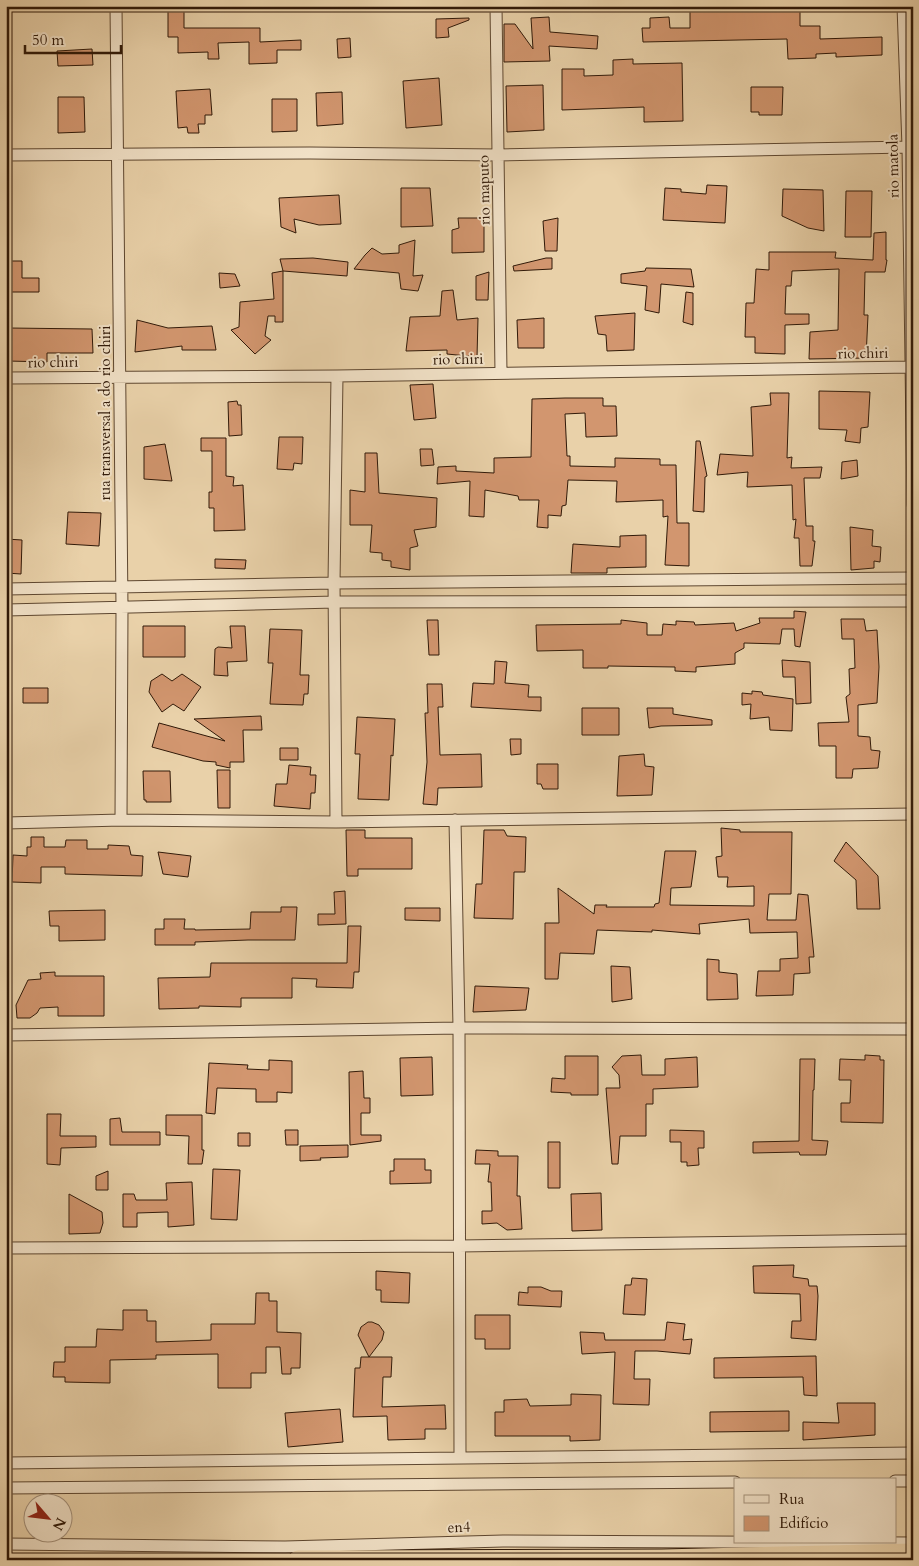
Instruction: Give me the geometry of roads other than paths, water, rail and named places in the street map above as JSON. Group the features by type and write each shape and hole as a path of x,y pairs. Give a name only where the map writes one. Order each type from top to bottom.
{"highway":[{"path":"298,1560 662,1559 913,1553"}],"street":[{"name":"rua transversal a do rio chiri","path":"116,6 122,608 121,820"},
{"name":"rio maputo","path":"496,6 501,373"},
{"name":"rio matola","path":"903,6 908,147 913,505"},
{"path":"6,155 310,153 498,155 908,147"},
{"name":"rio chiri","path":"6,378 337,376 911,367"},
{"path":"336,822 334,582 337,376"},
{"path":"6,589 334,582 913,578"},
{"path":"6,610 335,602 913,601"},
{"path":"6,823 121,820 336,822 913,814"},
{"path":"455,820 460,1457"},
{"path":"6,1034 458,1028 913,1029"},
{"path":"6,1248 459,1246 913,1240"},
{"path":"6,1463 913,1453"},
{"path":"896,1481 913,1481"},
{"path":"6,1488 734,1482"},
{"name":"en4","path":"6,1544 285,1547 503,1541 734,1542"},
{"name":"en4","path":"896,1543 913,1543"}]}
